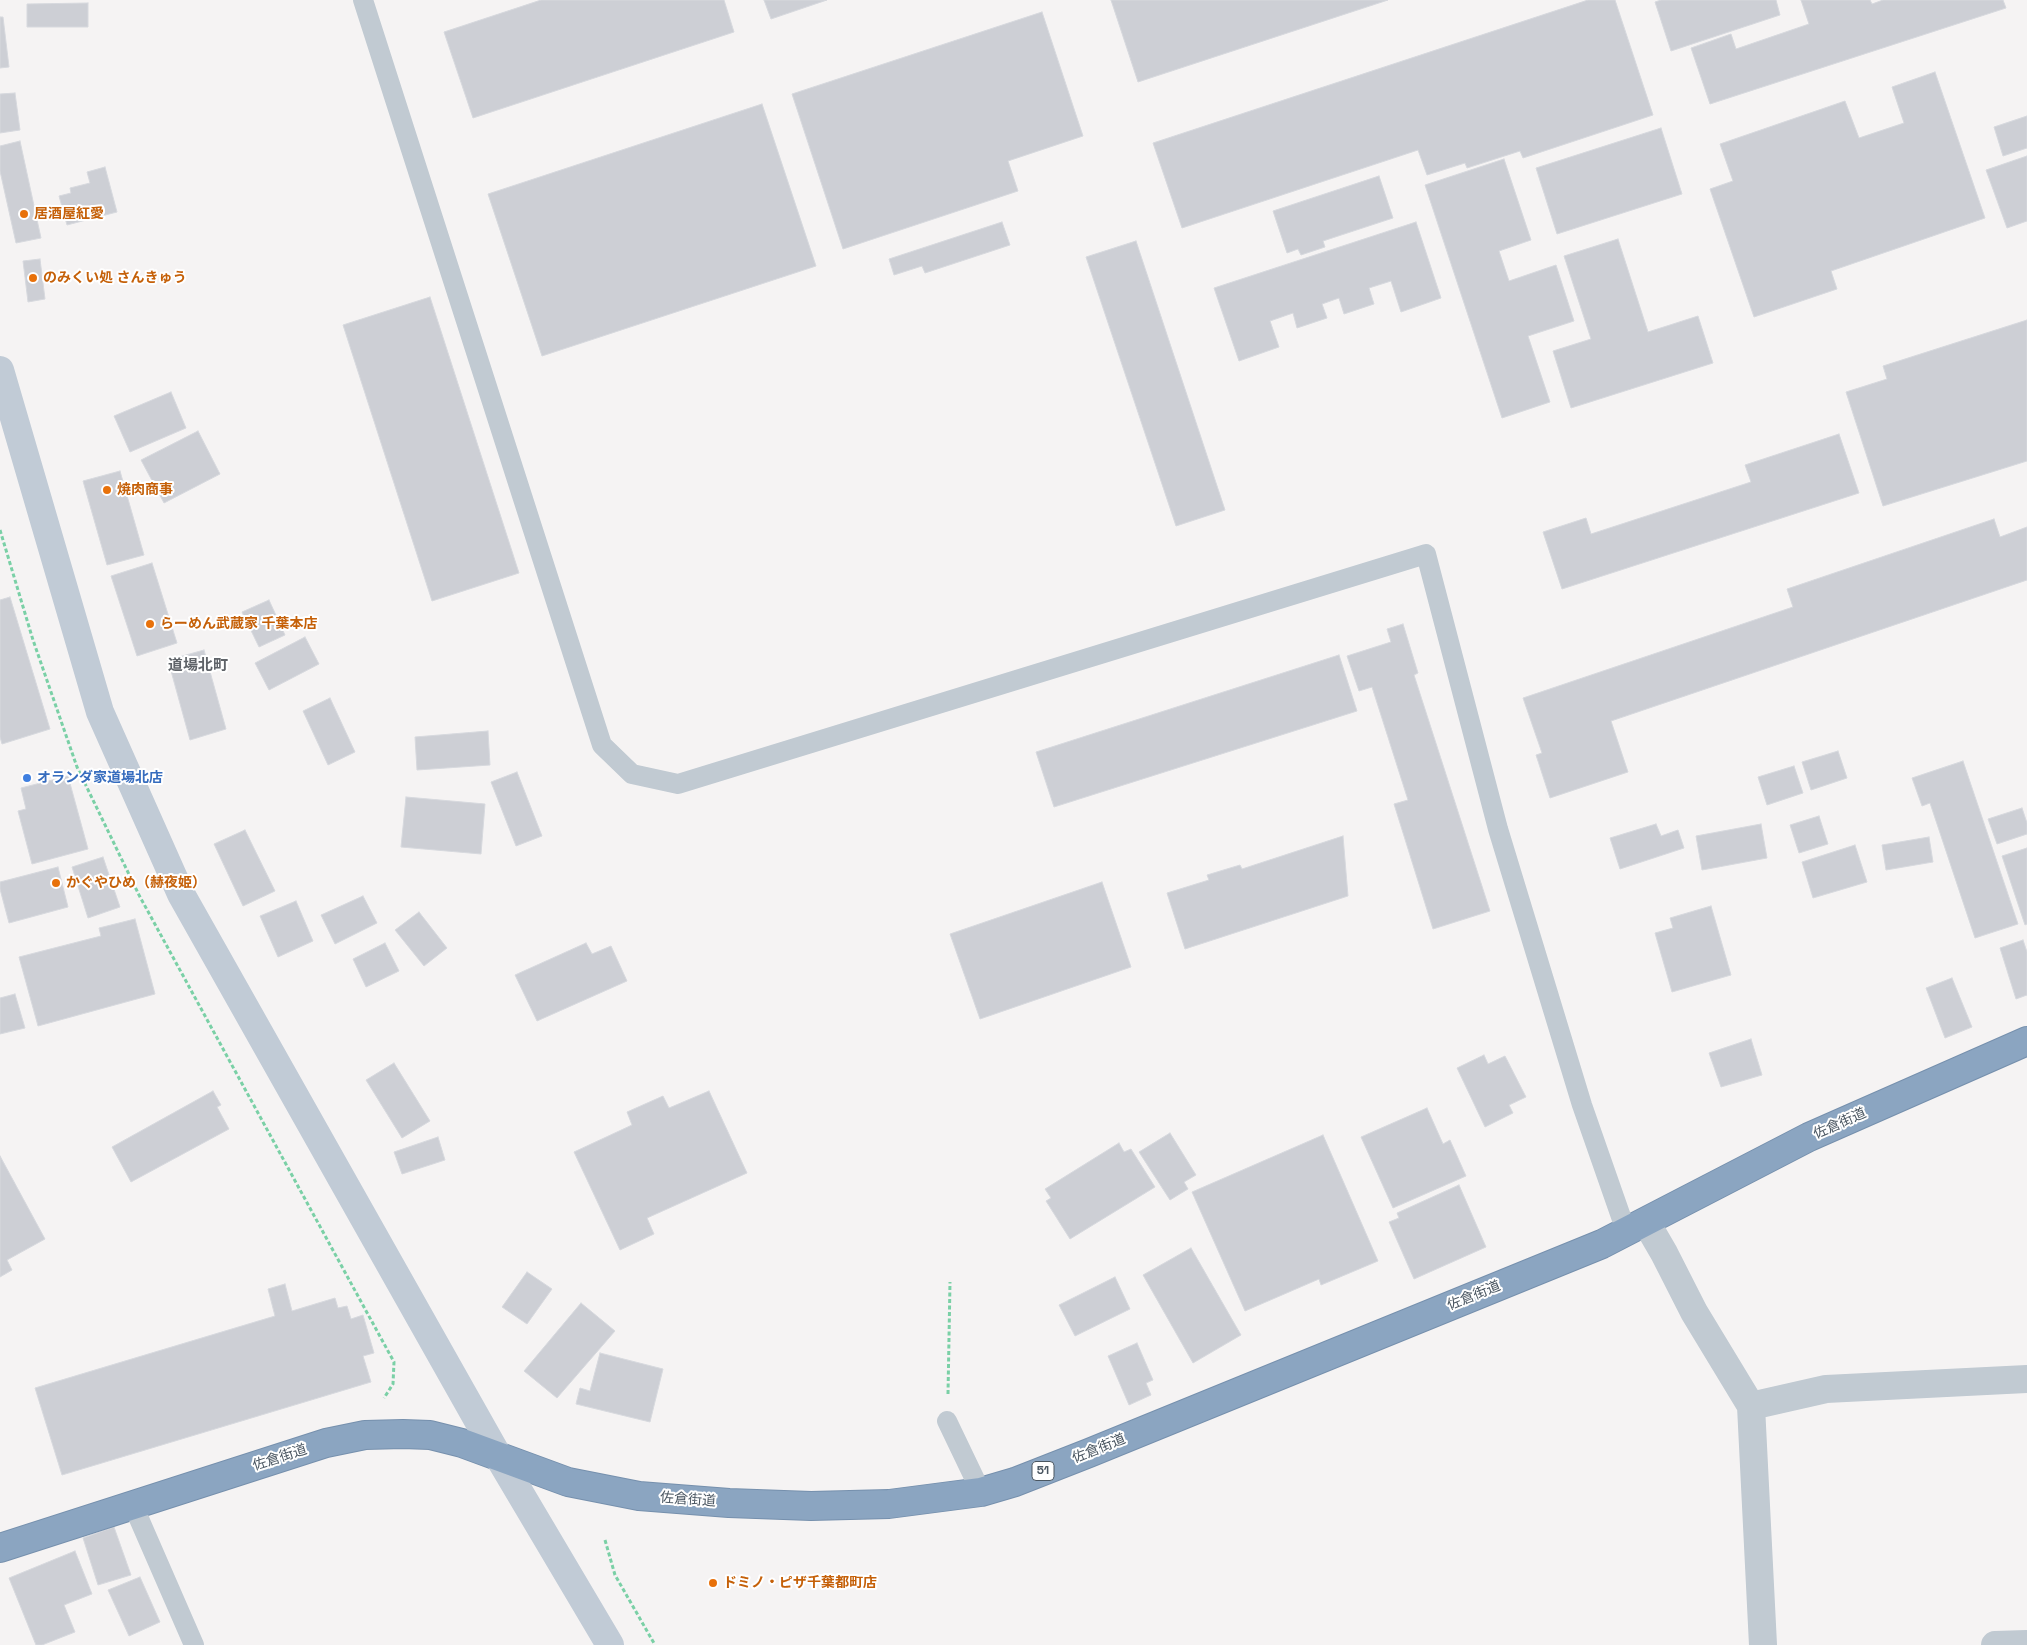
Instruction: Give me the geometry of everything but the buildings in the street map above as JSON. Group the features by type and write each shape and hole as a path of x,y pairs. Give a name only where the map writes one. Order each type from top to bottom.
{"highway":[{"name":"佐倉街道","path":"0,1548 326,1443 365,1435 430,1435 462,1443 568,1482 639,1496 812,1506 889,1504 981,1492 1016,1482 1089,1453 1602,1244 1809,1138 2027,1041"}],"street":[{"path":"0,370 100,712 181,894 498,1456 610,1645"},
{"path":"1636,1227 1664,1253 1694,1312 1751,1406 1763,1645"},
{"path":"1751,1406 1826,1389 2027,1379"},
{"path":"1995,1645 2027,1644"}],"lane":[{"path":"364,0 602,745 620,763 632,774 678,784 1426,554 1498,829 1582,1105 1636,1227"},
{"path":"947,1420 981,1492"},
{"path":"133,1505 194,1645"}],"path":[{"path":"947,1420 950,1282"},
{"path":"606,1540 614,1575 655,1645"}],"place":[{"name":"居酒屋紅愛","path":"24,214"},
{"name":"のみくい処 さんきゅう","path":"33,278"},
{"name":"焼肉商事","path":"107,490"},
{"name":"らーめん武蔵家 千葉本店","path":"150,624"},
{"name":"オランダ家道場北店","path":"27,778"},
{"name":"かぐやひめ（赫夜姫）","path":"56,883"},
{"name":"ドミノ・ピザ千葉都町店","path":"713,1583"}],"district":[{"name":"道場北町","path":"198,666"}]}
